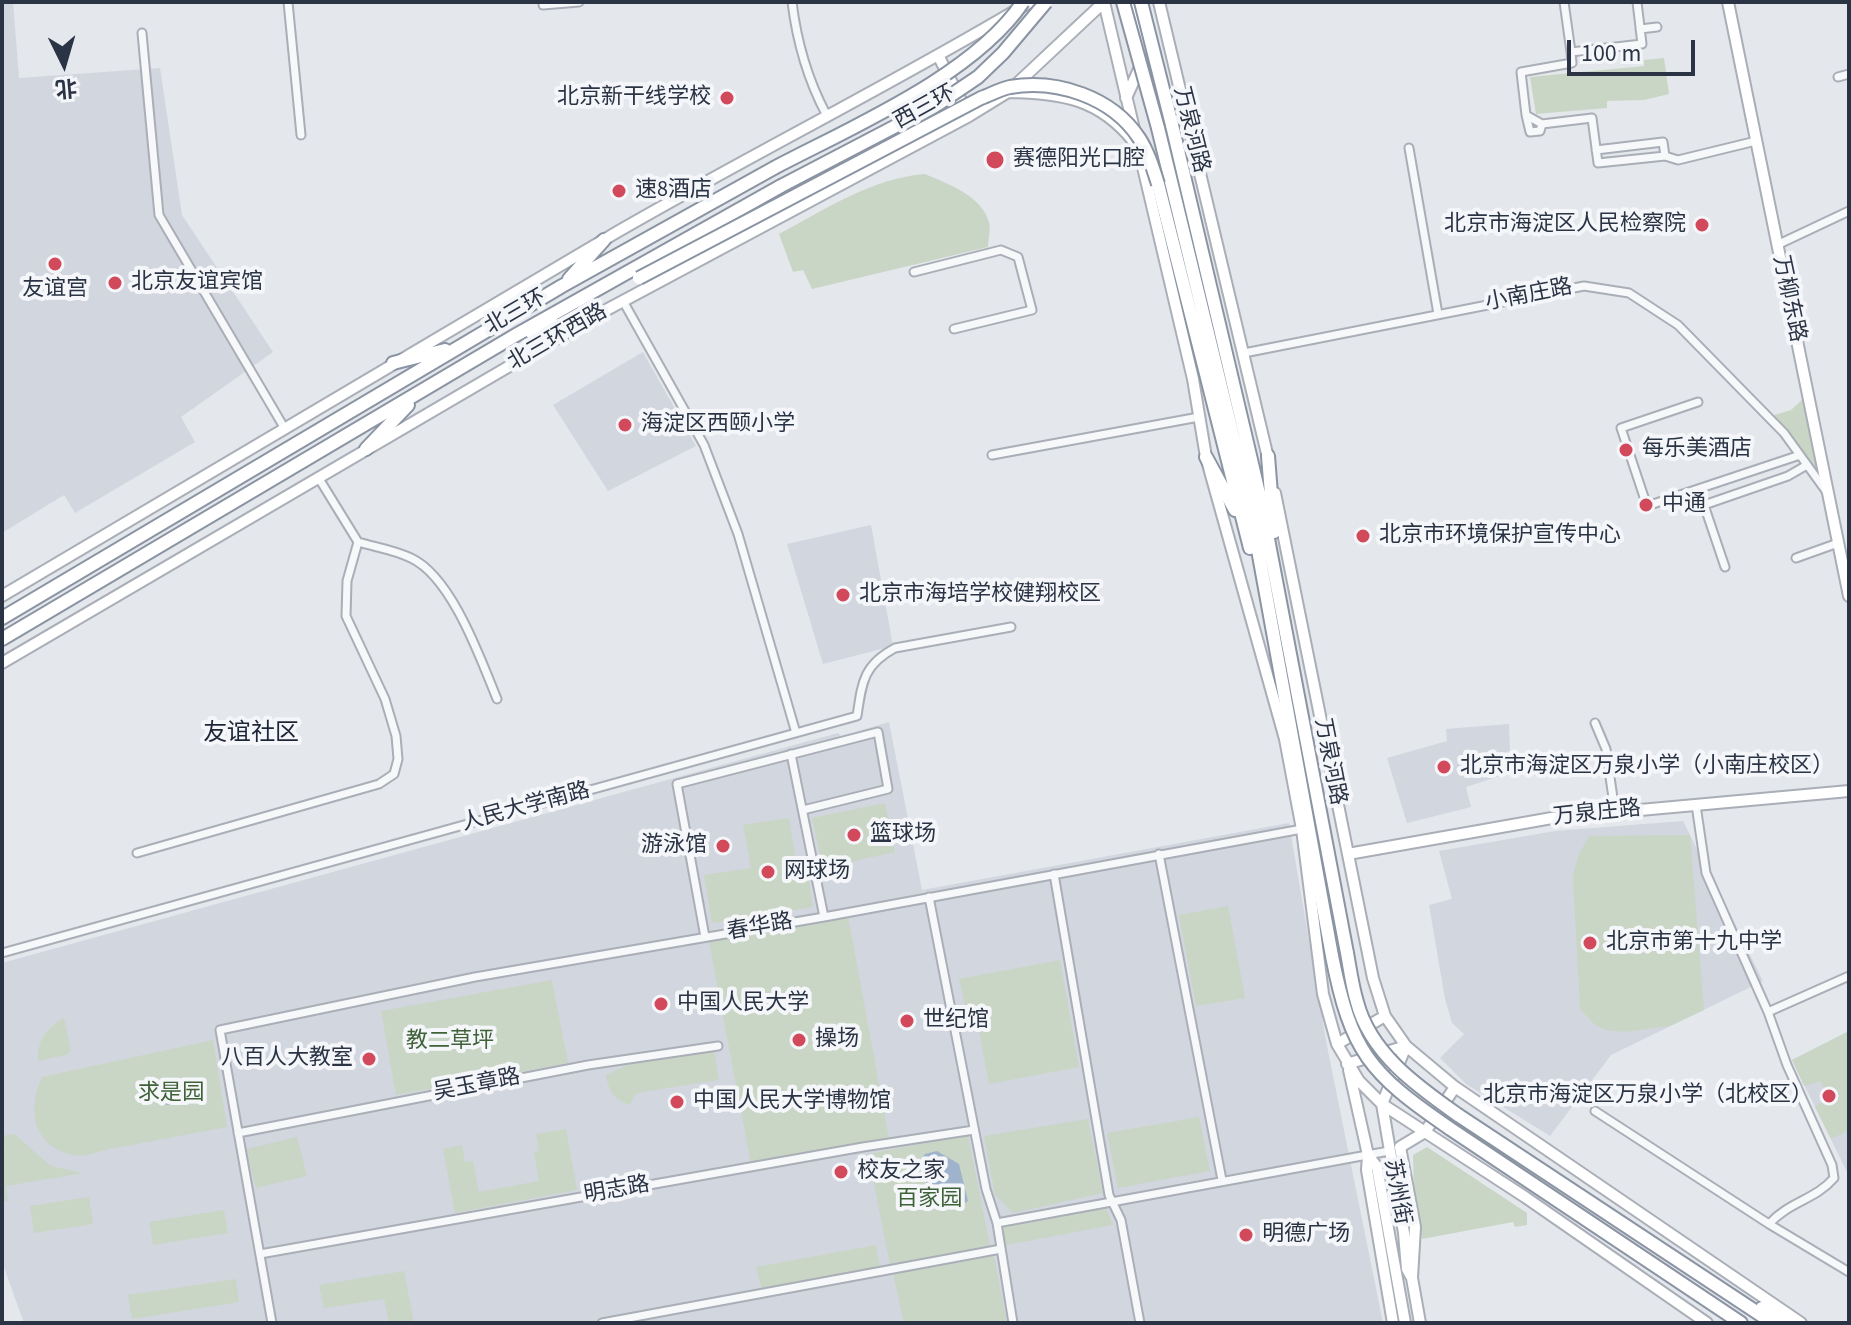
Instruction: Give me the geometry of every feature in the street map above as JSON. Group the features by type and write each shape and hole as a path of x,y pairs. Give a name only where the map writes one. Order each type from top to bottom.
{"highway":[{"name":"北三环","path":"2,618 562,286 931,83 974,55 1013,17 1023,2"},
{"name":"西三环","path":"781,186 938,104 978,77 1003,53 1046,2"},
{"name":"万泉河路","path":"1123,2 1158,128 1250,506 1332,956 1347,1022 1365,1055 1393,1088 1740,1323"},
{"name":"万泉河路","path":"1141,2 1261,502 1357,1003 1370,1032 1400,1072 1458,1115 1773,1323"},
{"path":"574,302 639,278 981,98 1008,88 1059,87 1084,95 1106,106 1138,137 1158,184 1266,601"},
{"name":"北三环","path":"2,639 516,335 781,186"},
{"path":"562,286 604,240"},
{"path":"516,335 595,316"},
{"path":"393,363 460,346"},
{"path":"366,449 418,394"},
{"path":"1268,456 1279,591"},
{"path":"1206,457 1245,529"},
{"path":"1720,1286 1791,1323"}],"street":[{"path":"288,2 301,135"},
{"path":"543,2 548,6 579,2"},
{"path":"792,2 802,60 826,114"},
{"path":"2,596 604,240 826,114 939,57 1030,2"},
{"name":"万泉河路","path":"1104,2 1176,304 1206,457 1285,739 1302,829 1323,994 1337,1044 1347,1064 1382,1104 1525,1197 1707,1323"},
{"name":"北三环西路","path":"2,663 595,316 969,116 1008,92 1104,2"},
{"path":"1126,100 1145,56 1132,2"},
{"name":"万泉河路","path":"1159,2 1268,456 1373,978 1385,1016 1406,1046 1455,1087 1801,1323"},
{"path":"1542,124 1540,131 1530,132 1521,72 1572,63 1564,2"},
{"path":"1571,52 1642,44 1637,2"},
{"name":"万柳东路","path":"1728,2 1849,596"},
{"path":"1640,29 1657,27"},
{"path":"142,33 159,215 285,429"},
{"path":"1145,56 1160,57 1174,64"},
{"path":"939,57 969,116"},
{"path":"1838,77 1849,74"},
{"path":"1008,92 1070,97 1097,108 1120,124 1137,146"},
{"path":"1526,115 1542,124 1592,118 1598,163 1665,156 1678,160 1756,141"},
{"path":"1596,150 1663,142 1665,156"},
{"path":"1409,148 1438,314"},
{"path":"1777,245 1849,211"},
{"path":"914,272 1001,250 1018,257 1032,310 954,329"},
{"name":"小南庄路","path":"1244,353 1584,286 1629,293 1678,325 1784,433 1828,494"},
{"path":"623,301 704,445 738,534 796,733"},
{"path":"1698,402 1621,428 1647,506 1800,455"},
{"path":"992,455 1199,417"},
{"path":"1725,567 1704,505 1788,476 1807,465"},
{"path":"318,477 358,542 412,558 429,571 467,629 497,699"},
{"path":"137,853 379,784 394,774 398,759 396,736 385,699 346,616 347,581 358,542"},
{"path":"1796,558 1838,543"},
{"name":"人民大学南路","path":"2,953 857,716 863,679 880,656 895,648 1011,627"},
{"path":"1595,723 1606,749 1615,812"},
{"path":"705,937 677,784 878,732 888,789 803,810"},
{"path":"791,754 824,917"},
{"name":"万泉庄路","path":"1348,854 1552,818 1849,791"},
{"path":"1696,805 1706,873 1832,1165 1834,1178 1824,1189 1781,1210 1769,1224"},
{"name":"春华路","path":"238,1133 220,1030 475,977 824,917 1302,829"},
{"path":"1159,854 1222,1180"},
{"path":"1054,874 1112,1201 1121,1220 1140,1323"},
{"path":"929,897 986,1189 997,1223 1013,1323"},
{"path":"1768,1012 1849,976"},
{"path":"1337,1044 1385,1016"},
{"name":"吴玉章路","path":"238,1133 588,1065 718,1046"},
{"path":"1347,1064 1406,1046"},
{"path":"1382,1104 1406,1046"},
{"name":"苏州街","path":"1347,1064 1368,1155 1367,1170 1393,1323"},
{"path":"997,1223 1394,1149 1425,1132 1455,1087"},
{"name":"苏州街","path":"1382,1104 1415,1227 1412,1278 1420,1323"},
{"path":"1595,1111 1849,1272"},
{"name":"明志路","path":"260,1254 974,1130"},
{"path":"238,1133 272,1323"},
{"name":"苏州街","path":"1368,1155 1377,1167 1405,1323"},
{"path":"602,1323 1001,1249"}],"shaded area":[{"name":"北京友谊宾馆","path":"2,2 13,2 19,78 160,68 182,215 273,352 181,417 195,442 75,513 64,495 2,533"},
{"name":"海淀区西颐小学","path":"643,352 696,446 608,491 553,405"},
{"name":"北京市海培学校健翔校区","path":"871,525 893,646 823,664 787,544"},
{"name":"中国人民大学","path":"889,722 922,890 1289,823 1327,1046 1383,1323 24,1323 2,1262 2,963 838,733 841,736"},
{"name":"北京市海淀区万泉小学（小南庄校区）","path":"1509,724 1510,751 1496,755 1500,776 1466,787 1471,807 1407,823 1387,758 1447,741 1446,729"},
{"name":"北京市第十九中学","path":"1683,821 1763,981 1611,1055 1550,1136 1466,1084 1440,1058 1464,1034 1452,1023 1445,999 1429,905 1452,899 1439,851 1555,831"},
{"name":"北京市海淀区万泉小学（北校区）","path":"1849,1031 1849,1176 1792,1060"}],"green space":[{"path":"1664,58 1669,94 1644,100 1607,101 1607,108 1536,114 1530,77 1644,66 1644,60"},
{"path":"925,174 963,192 979,205 989,222 988,247 812,289 803,270 793,272 779,234 868,188"},
{"path":"1806,396 1819,473 1774,415 1791,410"},
{"name":"篮球场","path":"885,803 895,852 823,868 812,818"},
{"name":"网球场","path":"789,818 796,863 806,862 813,907 712,923 704,875 751,868 743,825"},
{"path":"1690,835 1704,1010 1670,1026 1624,1032 1595,1025 1580,1009 1573,877 1578,856 1589,836"},
{"path":"1228,906 1245,998 1196,1006 1179,915"},
{"name":"操场","path":"848,916 889,1139 751,1164 709,942"},
{"path":"1060,960 1079,1067 989,1084 976,1013 967,1014 959,979"},
{"name":"教二草坪","path":"552,980 568,1063 396,1095 381,1011"},
{"path":"64,1018 71,1051 38,1061 44,1036"},
{"name":"北京市海淀区万泉小学（北校区）","path":"1849,1031 1849,1130 1831,1139 1815,1107 1829,1097 1820,1081 1804,1086 1792,1060"},
{"name":"求是园","path":"213,1040 227,1127 82,1156 59,1150 41,1135 34,1114 42,1077"},
{"path":"714,1049 719,1080 642,1092 635,1094 630,1105 616,1098 609,1086 606,1075 625,1066"},
{"path":"1199,1117 1210,1171 1118,1188 1107,1133"},
{"path":"1088,1119 1103,1193 1013,1213 995,1195 984,1136"},
{"path":"566,1129 577,1190 455,1213 443,1149 462,1145 465,1162 473,1161 479,1192 539,1181 534,1152 539,1151 536,1134"},
{"path":"14,1134 51,1166 83,1173 6,1186 8,1201 2,1202 2,1153 5,1152 2,1136"},
{"name":"百家园","path":"968,1135 990,1246 890,1265 868,1154"},
{"path":"297,1137 307,1176 256,1188 246,1149"},
{"path":"1427,1147 1527,1213 1527,1225 1515,1227 1513,1222 1422,1239 1414,1198 1413,1155"},
{"path":"89,1197 93,1224 34,1233 30,1206"},
{"path":"1106,1208 1113,1225 1006,1245 1001,1242 1002,1228"},
{"path":"224,1210 228,1233 153,1245 149,1222"},
{"path":"876,1245 880,1268 762,1291 756,1267"},
{"path":"994,1256 1007,1323 904,1323 893,1274"},
{"path":"404,1271 414,1323 389,1323 384,1299 324,1308 319,1285"},
{"path":"236,1279 239,1302 132,1319 128,1295"}],"water":[{"path":"169,1083 177,1086 180,1094 177,1102 169,1105 161,1102 158,1094 161,1086"},
{"path":"937,1151 959,1164 968,1201 963,1204 948,1194 931,1195 926,1182 927,1171 918,1164 925,1154"}],"place":[{"name":"北京新干线学校","path":"727,98"},
{"name":"赛德阳光口腔","path":"995,160"},
{"name":"速8酒店","path":"619,191"},
{"name":"北京市海淀区人民检察院","path":"1702,225"},
{"name":"友谊宫","path":"55,264"},
{"name":"北京友谊宾馆","path":"115,283"},
{"name":"海淀区西颐小学","path":"625,425"},
{"name":"每乐美酒店","path":"1626,450"},
{"name":"中通","path":"1646,505"},
{"name":"北京市环境保护宣传中心","path":"1363,536"},
{"name":"北京市海培学校健翔校区","path":"843,595"},
{"name":"北京市海淀区万泉小学（小南庄校区）","path":"1444,767"},
{"name":"篮球场","path":"854,835"},
{"name":"游泳馆","path":"723,846"},
{"name":"网球场","path":"768,872"},
{"name":"北京市第十九中学","path":"1590,943"},
{"name":"中国人民大学","path":"661,1004"},
{"name":"世纪馆","path":"907,1021"},
{"name":"操场","path":"799,1040"},
{"name":"八百人大教室","path":"369,1059"},
{"name":"北京市海淀区万泉小学（北校区）","path":"1829,1096"},
{"name":"中国人民大学博物馆","path":"677,1102"},
{"name":"校友之家","path":"841,1172"},
{"name":"明德广场","path":"1246,1235"}],"district":[{"name":"友谊社区","path":"251,735"}]}
